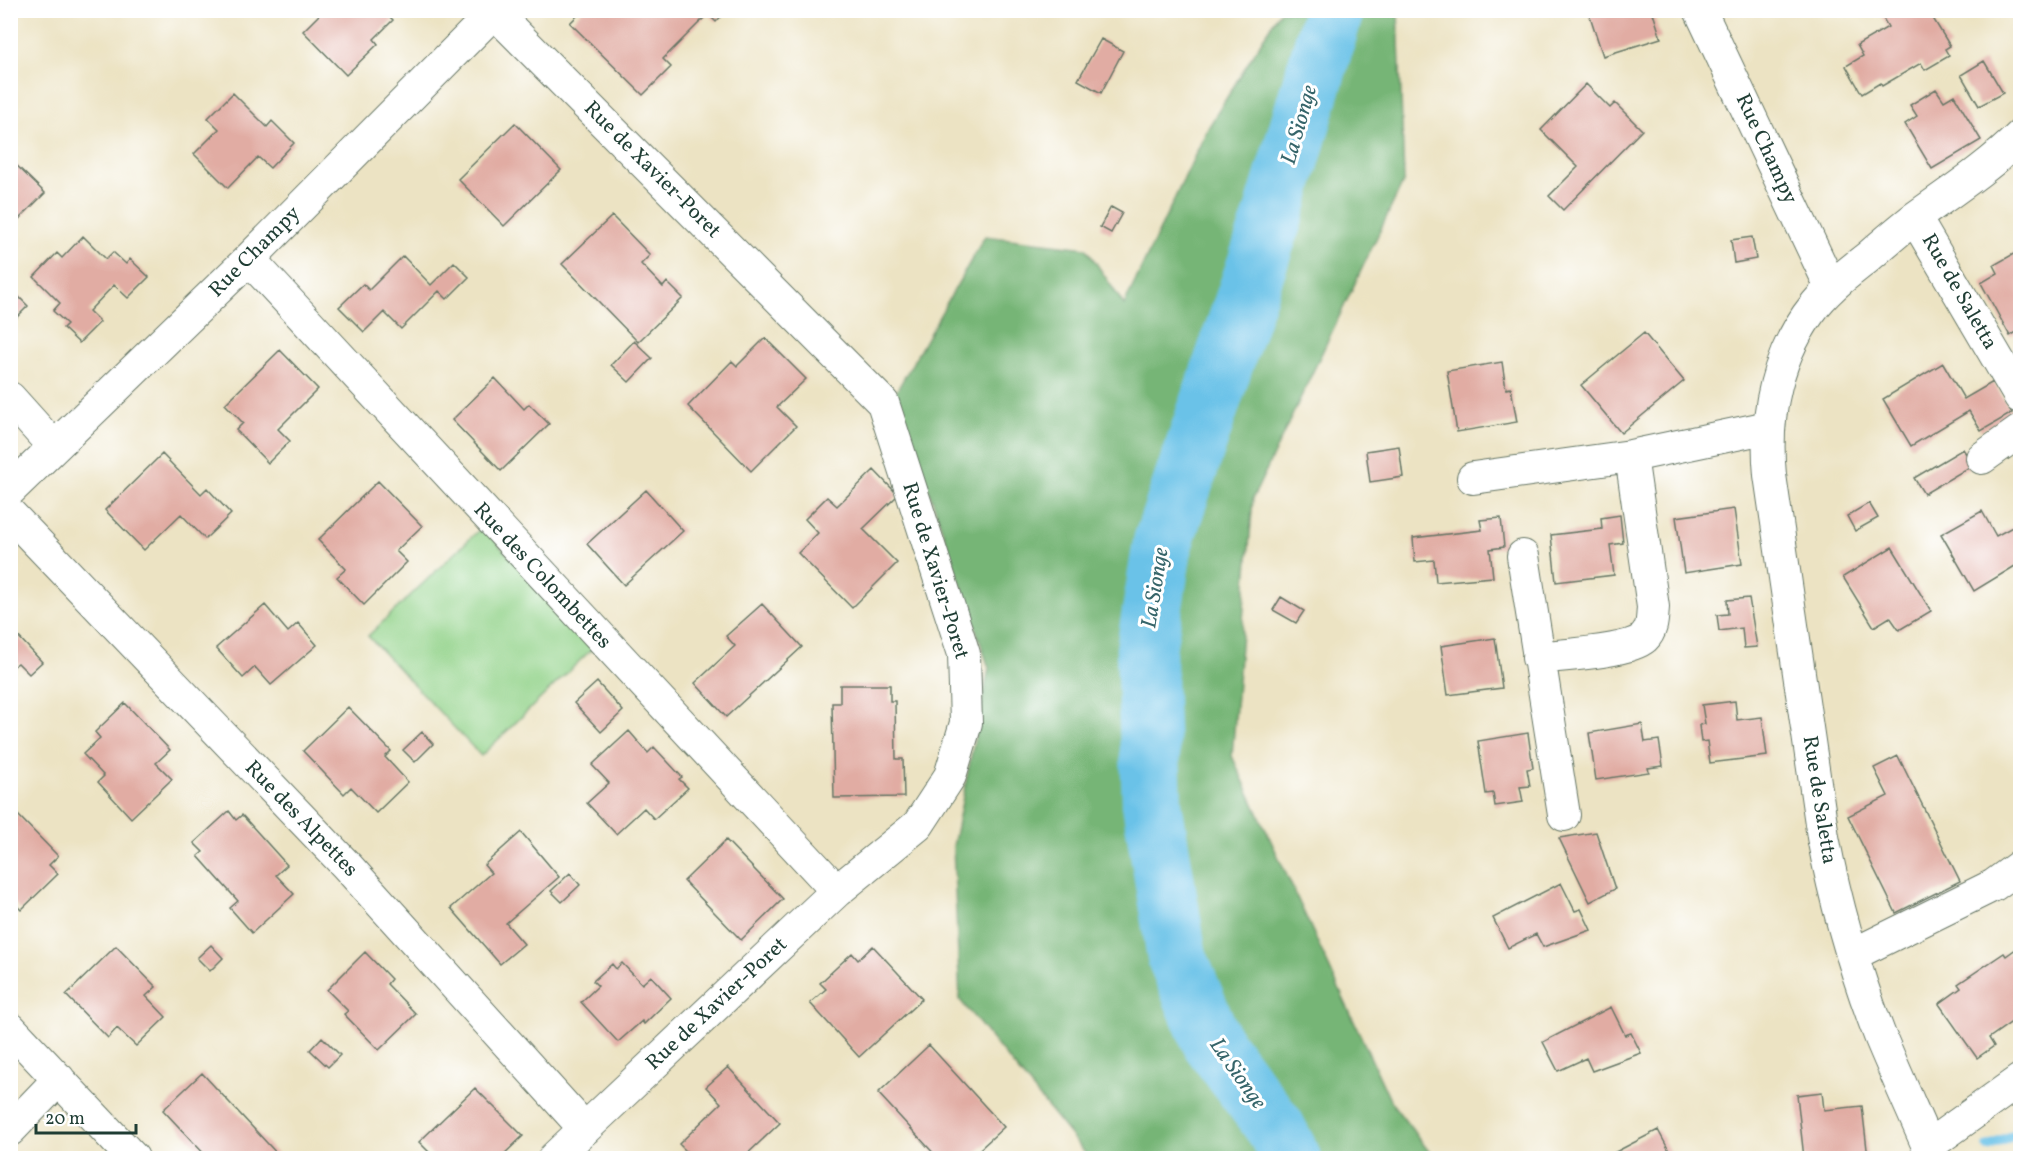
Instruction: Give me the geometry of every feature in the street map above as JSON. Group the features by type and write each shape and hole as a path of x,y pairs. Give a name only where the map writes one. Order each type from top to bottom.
{"street":[{"name":"Rue Champy","path":"1700,10 1831,287"},
{"name":"Rue Champy","path":"10,490 249,259 495,11"},
{"name":"Rue de Xavier-Poret","path":"495,11 883,402 964,654 966,723 950,776 918,825 837,891 554,1158"},
{"name":"Rue de Saletta","path":"1930,1152 1880,1036 1852,955 1833,887 1823,837 1770,475 1769,427 1776,380 1784,360 1805,319 1831,287 1915,218 1971,178 2020,136"},
{"name":"Rue de Saletta","path":"1915,218 2020,398"},
{"name":"Rue des Colombettes","path":"249,259 545,580 837,891"},
{"path":"10,398 54,447"},
{"path":"1473,478 1631,456 1769,427"},
{"path":"1982,458 2020,431"},
{"path":"1538,658 1616,649 1643,639 1650,630 1653,607 1631,456"},
{"name":"Rue des Alpettes","path":"10,514 347,866 585,1130"},
{"path":"1523,556 1564,815"},
{"path":"1852,955 1994,885 2020,866"},
{"path":"10,1028 133,1158"},
{"path":"10,1130 59,1078"},
{"path":"1930,1152 2020,1080"}],"green space":[{"path":"1280,11 1398,11 1404,180 1253,498 1232,756 1391,1102 1434,1158 1089,1158 960,1000 953,846 989,668 896,392 985,236 1086,248 1124,305 1208,128"},
{"path":"482,527 594,647 481,756 368,636"}],"building":[{"path":"324,10 383,10 393,20 374,39 378,44 346,75 303,31"},
{"path":"583,10 727,10 716,22 708,14 663,59 671,67 643,95 570,23"},
{"path":"1588,10 1652,10 1661,38 1603,56"},
{"path":"1884,10 1928,10 1950,46 1945,49 1949,56 1925,70 1921,63 1882,86 1880,83 1862,94 1846,66 1863,56 1857,45 1888,27 1880,13"},
{"path":"1101,39 1123,51 1101,93 1078,80"},
{"path":"1984,61 2003,93 1979,106 1961,75"},
{"path":"1586,84 1610,108 1615,103 1642,130 1563,210 1549,196 1578,167 1541,130"},
{"path":"1936,89 1944,101 1954,95 1981,140 1932,169 1905,124 1917,116 1910,105"},
{"path":"233,93 267,127 272,121 294,143 270,168 258,157 228,188 194,154 219,129 208,118"},
{"path":"515,123 561,170 504,226 458,179"},
{"path":"10,159 45,193 10,228"},
{"path":"1111,207 1122,213 1111,233 1100,227"},
{"path":"612,216 650,255 641,264 663,287 667,282 683,298 638,342 562,264"},
{"path":"83,236 106,259 113,252 126,264 130,259 149,277 128,298 114,285 89,311 100,322 79,343 63,328 67,324 53,311 60,303 34,277 57,253 62,258"},
{"path":"1752,237 1756,259 1734,263 1731,240"},
{"path":"2017,252 2020,259 2020,330 2010,336 1981,283 1998,273 1994,265"},
{"path":"403,256 431,285 454,262 469,277 447,299 439,291 401,329 384,312 364,332 339,307 363,284 369,290"},
{"path":"13,291 28,306 15,319 10,314 10,293"},
{"path":"1644,333 1684,381 1621,433 1581,385"},
{"path":"765,338 806,379 777,407 796,426 751,471 688,406 732,361 737,366"},
{"path":"634,341 652,358 629,382 611,365"},
{"path":"280,350 318,389 278,429 290,441 268,463 236,430 243,423 225,404"},
{"path":"1502,362 1506,389 1511,388 1517,422 1457,432 1447,371"},
{"path":"1943,363 1964,399 1993,382 2012,413 1981,431 1969,411 1911,446 1883,399"},
{"path":"495,378 524,409 529,404 549,424 501,471 452,420"},
{"path":"1399,446 1403,477 1370,482 1366,451"},
{"path":"1963,449 1973,465 1924,494 1914,478"},
{"path":"162,454 201,494 207,488 231,514 205,539 181,514 144,550 105,510"},
{"path":"874,470 898,495 863,529 897,563 852,608 798,553 818,533 805,519 827,497 837,506"},
{"path":"378,481 422,526 396,551 407,562 364,605 337,577 346,569 318,540"},
{"path":"646,490 683,531 624,585 587,544"},
{"path":"1869,503 1878,518 1855,531 1847,516"},
{"path":"1734,509 1742,564 1684,573 1676,517"},
{"path":"1982,511 1996,536 2016,525 2020,533 2020,563 1974,591 1941,534"},
{"path":"1620,515 1623,543 1610,545 1614,575 1556,582 1551,535 1602,529 1601,518"},
{"path":"1501,518 1504,547 1490,549 1493,577 1436,582 1434,560 1415,562 1413,538 1482,530 1480,520"},
{"path":"1892,547 1931,611 1899,630 1890,617 1874,627 1843,577"},
{"path":"1281,597 1304,611 1296,623 1273,610"},
{"path":"1749,598 1757,647 1744,648 1742,628 1719,631 1717,615 1728,614 1727,600"},
{"path":"762,604 802,647 726,717 695,683 735,646 726,636"},
{"path":"265,605 288,632 298,623 317,645 271,685 255,667 243,678 216,648"},
{"path":"16,634 42,662 29,674 18,663 10,669 10,639"},
{"path":"1495,638 1502,688 1448,695 1441,646"},
{"path":"597,682 623,711 601,732 574,703"},
{"path":"840,685 890,685 890,701 895,701 896,759 903,759 904,797 834,798 832,703 840,703"},
{"path":"1735,701 1737,720 1762,717 1767,756 1710,763 1707,741 1701,742 1699,725 1705,724 1702,705"},
{"path":"125,703 170,750 156,763 172,779 131,818 98,782 104,776 83,754 100,738 95,732"},
{"path":"348,707 391,751 385,757 408,782 376,813 351,787 344,794 303,751"},
{"path":"1642,724 1645,742 1659,740 1663,766 1648,768 1649,772 1596,780 1589,733"},
{"path":"629,731 648,753 654,747 682,777 679,779 688,788 654,819 644,808 616,834 587,803 609,783 592,765"},
{"path":"422,732 433,744 415,762 403,750"},
{"path":"1528,733 1533,768 1527,769 1530,786 1520,787 1523,802 1495,806 1493,793 1486,794 1478,741"},
{"path":"1898,756 1960,881 1896,913 1848,816 1888,796 1874,768"},
{"path":"229,811 236,820 242,815 287,865 276,875 294,894 252,933 230,908 238,901 198,856 203,852 194,843"},
{"path":"16,813 58,856 49,865 58,874 21,910 10,899 10,819"},
{"path":"521,832 559,877 506,923 524,944 500,964 451,908 491,873 484,865"},
{"path":"1596,832 1615,889 1590,902 1559,838"},
{"path":"726,840 783,899 741,940 684,881"},
{"path":"570,873 580,885 562,902 551,891"},
{"path":"1561,883 1575,911 1581,909 1591,930 1543,947 1536,934 1508,948 1493,918"},
{"path":"211,945 223,958 210,971 197,958"},
{"path":"116,946 156,987 146,996 166,1017 136,1046 117,1028 108,1038 66,995"},
{"path":"873,946 922,999 859,1057 810,1003 826,989 820,983 852,953 858,960"},
{"path":"2020,946 2020,1016 1989,1038 1994,1046 1977,1058 1939,1004 1961,988 1958,984 2004,953 2006,956"},
{"path":"365,952 391,979 387,984 416,1014 379,1050 344,1014 348,1011 327,990"},
{"path":"622,963 642,984 651,976 671,998 644,1024 642,1021 618,1042 581,1002 598,986 593,981 612,964 616,969"},
{"path":"1611,1007 1625,1035 1631,1033 1641,1053 1592,1071 1586,1058 1558,1071 1543,1042"},
{"path":"322,1037 340,1055 328,1067 310,1050"},
{"path":"929,1045 1004,1127 970,1158 938,1158 878,1093"},
{"path":"728,1067 780,1123 743,1158 693,1158 679,1144 721,1103 706,1087"},
{"path":"202,1073 281,1158 208,1158 163,1110"},
{"path":"475,1088 523,1136 500,1158 435,1158 419,1142"},
{"path":"1822,1092 1824,1110 1862,1106 1868,1158 1804,1158 1797,1095"},
{"path":"1658,1130 1673,1158 1604,1158"}],"waterway":[{"name":"La Sionge","path":"1291,1158 1275,1127 1212,1042 1177,957 1152,804 1146,650 1163,542 1271,223 1334,10"},
{"path":"1988,1147 2020,1132"}]}
